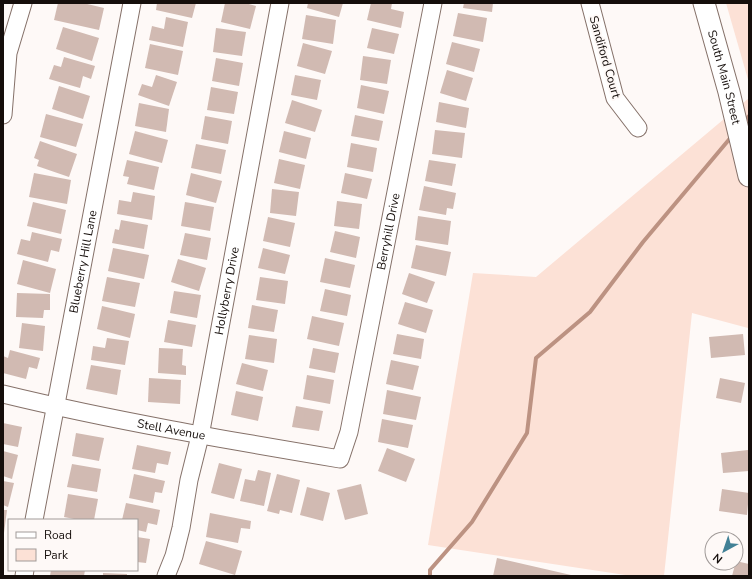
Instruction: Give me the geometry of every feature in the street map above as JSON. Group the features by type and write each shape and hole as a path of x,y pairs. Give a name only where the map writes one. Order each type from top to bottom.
{"main road":[{"name":"South Main Street","path":"704,3 729,92 749,176"}],"street":[{"path":"3,115 6,52 23,3"},
{"name":"Blueberry Hill Lane","path":"34,519 132,3"},
{"name":"Hollyberry Drive","path":"166,576 174,556 189,480 200,436 280,3"},
{"name":"Berryhill Drive","path":"340,459 348,432 433,3"},
{"name":"Sandiford Court","path":"590,3 615,98 638,128"},
{"name":"Stell Avenue","path":"3,394 56,407 200,436 340,459"}],"green space":[{"path":"726,3 749,3 749,83"},
{"path":"749,98 749,325 748,328 692,313 664,576 632,576 428,545 473,273 536,277"}],"building":[{"path":"58,3 83,3 104,8 99,30 54,20"},
{"path":"157,3 196,3 192,18 156,10"},
{"path":"225,3 245,3 256,6 250,29 221,22"},
{"path":"308,3 343,3 339,17 307,8"},
{"path":"371,3 392,3 391,9 404,12 401,28 367,20"},
{"path":"464,3 493,3 492,12 463,8"},
{"path":"458,13 487,18 483,42 453,36"},
{"path":"306,15 336,20 333,44 302,39"},
{"path":"166,17 188,22 183,47 149,40 152,26 164,29"},
{"path":"63,27 99,38 92,61 56,49"},
{"path":"216,28 246,32 242,56 213,52"},
{"path":"372,28 399,34 394,54 367,48"},
{"path":"452,42 480,49 474,72 446,64"},
{"path":"303,43 332,51 325,74 297,66"},
{"path":"150,44 183,51 178,75 145,68"},
{"path":"363,56 391,60 387,84 360,80"},
{"path":"64,57 95,66 91,79 83,76 80,88 49,79 54,65 61,67"},
{"path":"216,58 243,63 239,86 212,81"},
{"path":"447,70 473,78 466,101 440,93"},
{"path":"156,75 177,82 169,106 138,95 142,84 152,87"},
{"path":"295,75 321,80 317,100 291,95"},
{"path":"361,85 389,91 384,114 357,108"},
{"path":"59,86 90,96 83,119 52,109"},
{"path":"211,87 238,92 234,114 207,110"},
{"path":"292,100 322,110 315,132 285,123"},
{"path":"439,102 469,108 466,128 436,122"},
{"path":"139,103 169,109 166,132 135,126"},
{"path":"46,114 83,124 76,147 40,137"},
{"path":"355,115 383,121 379,141 351,136"},
{"path":"205,116 232,121 228,144 201,139"},
{"path":"435,130 465,133 462,158 432,154"},
{"path":"135,131 168,140 162,163 129,154"},
{"path":"284,131 311,138 306,159 279,152"},
{"path":"40,141 77,154 69,177 37,166 39,160 34,158"},
{"path":"351,143 377,148 373,172 347,167"},
{"path":"196,144 226,150 221,174 191,168"},
{"path":"279,159 305,165 300,189 274,183"},
{"path":"127,160 159,167 154,190 127,184 129,177 123,176"},
{"path":"429,160 456,164 452,186 425,181"},
{"path":"34,173 71,180 67,204 29,197"},
{"path":"191,173 222,181 216,203 186,195"},
{"path":"345,173 372,179 367,199 341,193"},
{"path":"424,186 456,193 453,209 447,208 446,215 419,210"},
{"path":"272,189 299,192 296,216 270,213"},
{"path":"133,192 155,196 152,220 117,214 119,200 131,202"},
{"path":"337,201 362,204 359,229 334,226"},
{"path":"33,202 66,210 61,234 27,226"},
{"path":"185,202 214,207 210,231 181,226"},
{"path":"418,216 451,221 448,245 415,240"},
{"path":"268,217 295,223 290,247 263,241"},
{"path":"121,220 148,225 144,249 112,243 115,229 119,230"},
{"path":"335,231 360,237 356,258 330,252"},
{"path":"32,232 62,239 59,252 51,250 48,262 17,254 21,239 30,241"},
{"path":"185,233 211,238 207,260 180,255"},
{"path":"416,245 451,252 446,276 411,268"},
{"path":"113,248 149,255 144,279 108,271"},
{"path":"263,248 290,255 285,274 258,268"},
{"path":"325,258 355,265 350,288 320,282"},
{"path":"178,259 206,268 199,291 171,282"},
{"path":"23,260 56,269 50,293 17,284"},
{"path":"409,273 435,282 427,303 402,294"},
{"path":"107,277 140,283 135,307 102,301"},
{"path":"260,277 288,281 285,304 256,300"},
{"path":"325,289 351,295 347,316 320,311"},
{"path":"174,291 201,295 197,318 170,313"},
{"path":"17,293 50,294 50,310 44,310 43,318 16,317"},
{"path":"405,302 433,310 426,333 398,324"},
{"path":"252,305 278,310 274,332 248,328"},
{"path":"102,306 135,314 130,338 97,329"},
{"path":"312,316 344,323 339,346 307,339"},
{"path":"168,320 196,325 192,347 164,342"},
{"path":"22,323 45,326 43,351 19,348"},
{"path":"397,334 424,339 421,359 393,354"},
{"path":"743,334 745,355 711,358 709,337"},
{"path":"249,335 277,339 274,363 245,359"},
{"path":"107,338 129,341 125,365 91,360 93,346 105,348"},
{"path":"159,348 183,349 182,365 186,366 186,375 158,373"},
{"path":"313,348 339,353 335,373 309,368"},
{"path":"10,350 40,358 37,369 29,367 26,379 3,373 3,356 8,358"},
{"path":"391,360 419,366 413,390 386,384"},
{"path":"242,363 268,370 263,391 236,384"},
{"path":"91,365 121,370 117,395 86,389"},
{"path":"307,375 334,380 330,404 303,399"},
{"path":"149,378 181,380 180,404 148,402"},
{"path":"720,378 745,383 741,403 716,398"},
{"path":"387,390 421,397 416,420 383,414"},
{"path":"236,391 263,397 258,421 231,415"},
{"path":"296,406 323,411 319,431 292,427"},
{"path":"382,419 413,425 408,448 378,442"},
{"path":"3,423 22,427 18,447 3,444"},
{"path":"76,433 104,438 99,461 72,456"},
{"path":"137,445 171,452 168,465 157,463 155,473 132,469"},
{"path":"387,448 415,459 406,482 378,471"},
{"path":"748,450 749,471 723,473 721,453"},
{"path":"3,451 18,455 12,479 3,476"},
{"path":"219,463 242,469 234,499 211,493"},
{"path":"72,464 101,469 97,492 67,487"},
{"path":"258,470 271,473 264,506 240,501 245,479 255,481"},
{"path":"134,474 165,481 162,493 155,492 153,503 129,498"},
{"path":"277,474 300,480 292,513 280,510 279,514 267,511"},
{"path":"3,481 14,483 8,507 3,505"},
{"path":"361,484 368,514 345,520 337,490"},
{"path":"307,487 330,493 323,521 300,515"},
{"path":"722,489 749,493 747,515 719,511"},
{"path":"68,494 98,499 94,519 74,519 64,517"},
{"path":"126,503 160,510 157,525 148,523 146,532 138,530 138,519 122,519"},
{"path":"3,510 7,510 4,533 3,533"},
{"path":"210,513 251,521 250,529 241,528 238,543 206,537"},
{"path":"138,537 150,539 146,563 138,562"},
{"path":"206,541 242,551 235,575 199,564"},
{"path":"497,558 571,575 571,576 493,576"},
{"path":"744,563 749,564 749,576 732,576 733,571 744,571"},
{"path":"51,571 85,571 84,576 50,576"},
{"path":"103,573 127,574 127,576 103,576"}],"waterway":[{"path":"743,123 749,116"},
{"path":"430,576 430,570 472,522 527,433 536,358 590,312 643,242 732,136"}]}
